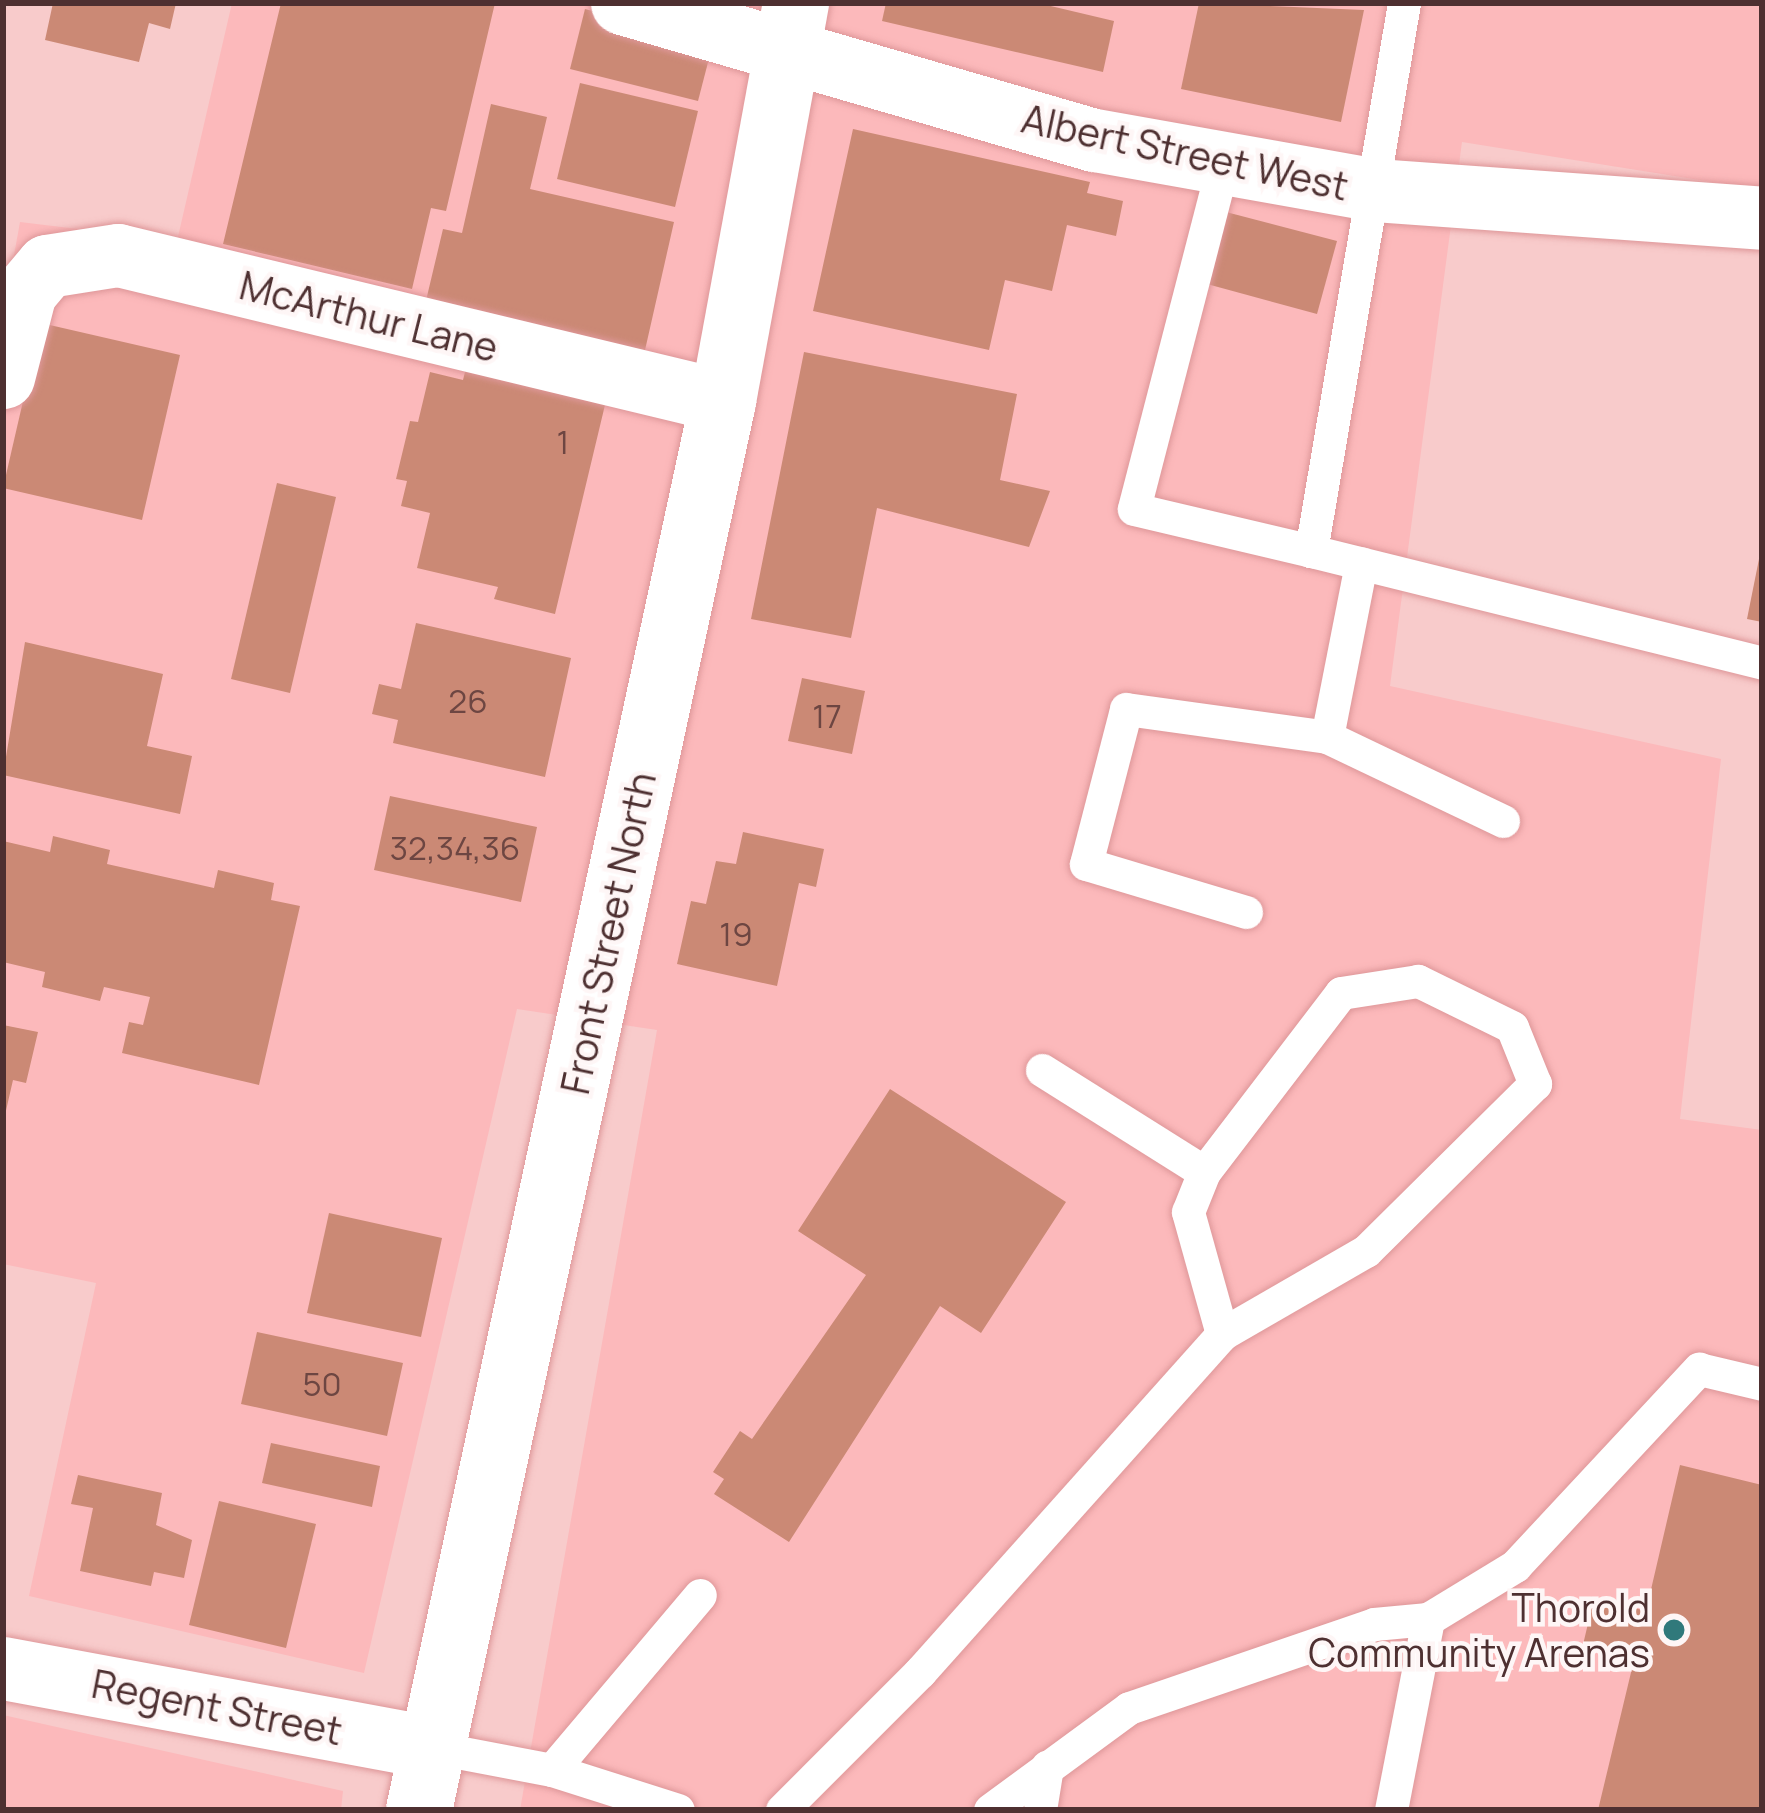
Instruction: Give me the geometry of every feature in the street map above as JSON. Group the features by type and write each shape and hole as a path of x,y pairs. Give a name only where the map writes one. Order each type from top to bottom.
{"street":[{"name":"Albert Street West","path":"622,3 791,28 1095,140 1375,190 1762,218"},
{"name":"Front Street North","path":"425,1779 723,401 791,28"},
{"name":"McArthur Lane","path":"14,290 47,266 118,255 723,401"},
{"path":"3,377 14,290"},
{"name":"Regent Street","path":"3,1668 425,1779"}],"lane":[{"path":"1311,550 1404,3"},
{"path":"1223,164 1134,509 1762,663"},
{"path":"1328,737 1361,563"},
{"path":"1246,912 1086,864 1126,709 1328,737 1504,821"},
{"path":"782,1810 920,1672 1222,1334 1366,1251 1535,1084 1512,1027 1418,981 1341,993 1204,1172 1188,1212 1222,1334"},
{"path":"1042,1070 1204,1172"},
{"path":"990,1810 1129,1708 1374,1624 1428,1619 1516,1566 1699,1369 1762,1384"},
{"path":"552,1770 700,1595"},
{"path":"1391,1810 1428,1619"},
{"path":"1040,1810 1047,1767"},
{"path":"425,1779 552,1770 678,1810"}],"shaded area":[{"path":"232,3 1762,3 1762,190 1462,142 1390,686 1721,759 1680,1119 1762,1130 1762,1810 520,1810 657,1030 517,1009 364,1673 29,1596 96,1283 3,1264 3,317 20,222 177,241"},
{"path":"3,1715 343,1791 341,1810 3,1810"}],"building":[{"path":"53,3 176,3 170,29 149,23 139,62 45,40"},
{"path":"281,3 495,3 446,211 431,208 412,289 223,244"},
{"path":"886,3 1038,3 1114,21 1103,72 882,21"},
{"path":"1199,3 1364,10 1341,122 1181,89"},
{"path":"585,9 713,43 698,101 570,69"},
{"path":"580,83 698,111 675,207 557,179"},
{"path":"491,104 547,117 530,189 674,222 643,359 424,309 443,229 462,233"},
{"path":"853,129 1090,182 1087,193 1123,201 1116,236 1067,225 1052,291 1005,280 989,350 813,311"},
{"path":"1226,212 1337,241 1317,314 1207,284"},
{"path":"41,323 180,355 142,520 3,488"},
{"path":"804,352 1017,394 1000,480 1050,491 1029,547 877,508 851,638 751,619"},
{"path":"467,364 610,384 555,614 494,599 498,587 417,568 430,513 401,506 407,481 396,479 410,421 418,422 430,372 463,380"},
{"path":"277,483 336,497 290,693 231,679"},
{"path":"1762,554 1762,622 1747,619"},
{"path":"416,623 571,658 545,777 393,743 398,720 372,714 379,684 401,689"},
{"path":"25,642 163,674 147,746 192,756 180,814 3,775"},
{"path":"802,678 865,691 852,754 788,741"},
{"path":"390,796 537,827 521,902 374,870"},
{"path":"743,832 824,849 816,887 799,883 777,986 677,964 691,901 706,904 716,861 736,864"},
{"path":"53,836 110,850 107,864 214,888 218,870 274,883 271,900 300,906 259,1085 122,1053 129,1022 143,1025 150,997 104,987 100,1001 42,987 45,972 3,962 3,841 50,852"},
{"path":"3,1025 38,1032 26,1083 13,1080 5,1115"},
{"path":"890,1089 1066,1202 981,1333 940,1306 789,1542 714,1494 724,1479 713,1472 740,1431 752,1439 866,1275 798,1231"},
{"path":"329,1213 442,1238 421,1337 307,1313"},
{"path":"257,1332 403,1363 387,1436 241,1404"},
{"path":"271,1443 380,1466 372,1507 262,1483"},
{"name":"Thorold Community Arenas","path":"1680,1465 1762,1485 1762,1810 1598,1810 1634,1660 1582,1649 1594,1598 1646,1611"},
{"path":"78,1475 162,1493 156,1525 192,1540 184,1578 154,1572 151,1586 80,1571 93,1508 71,1504"},
{"path":"219,1501 316,1524 286,1648 189,1625"}],"place":[{"name":"Thorold Community Arenas","path":"1674,1630"}]}
